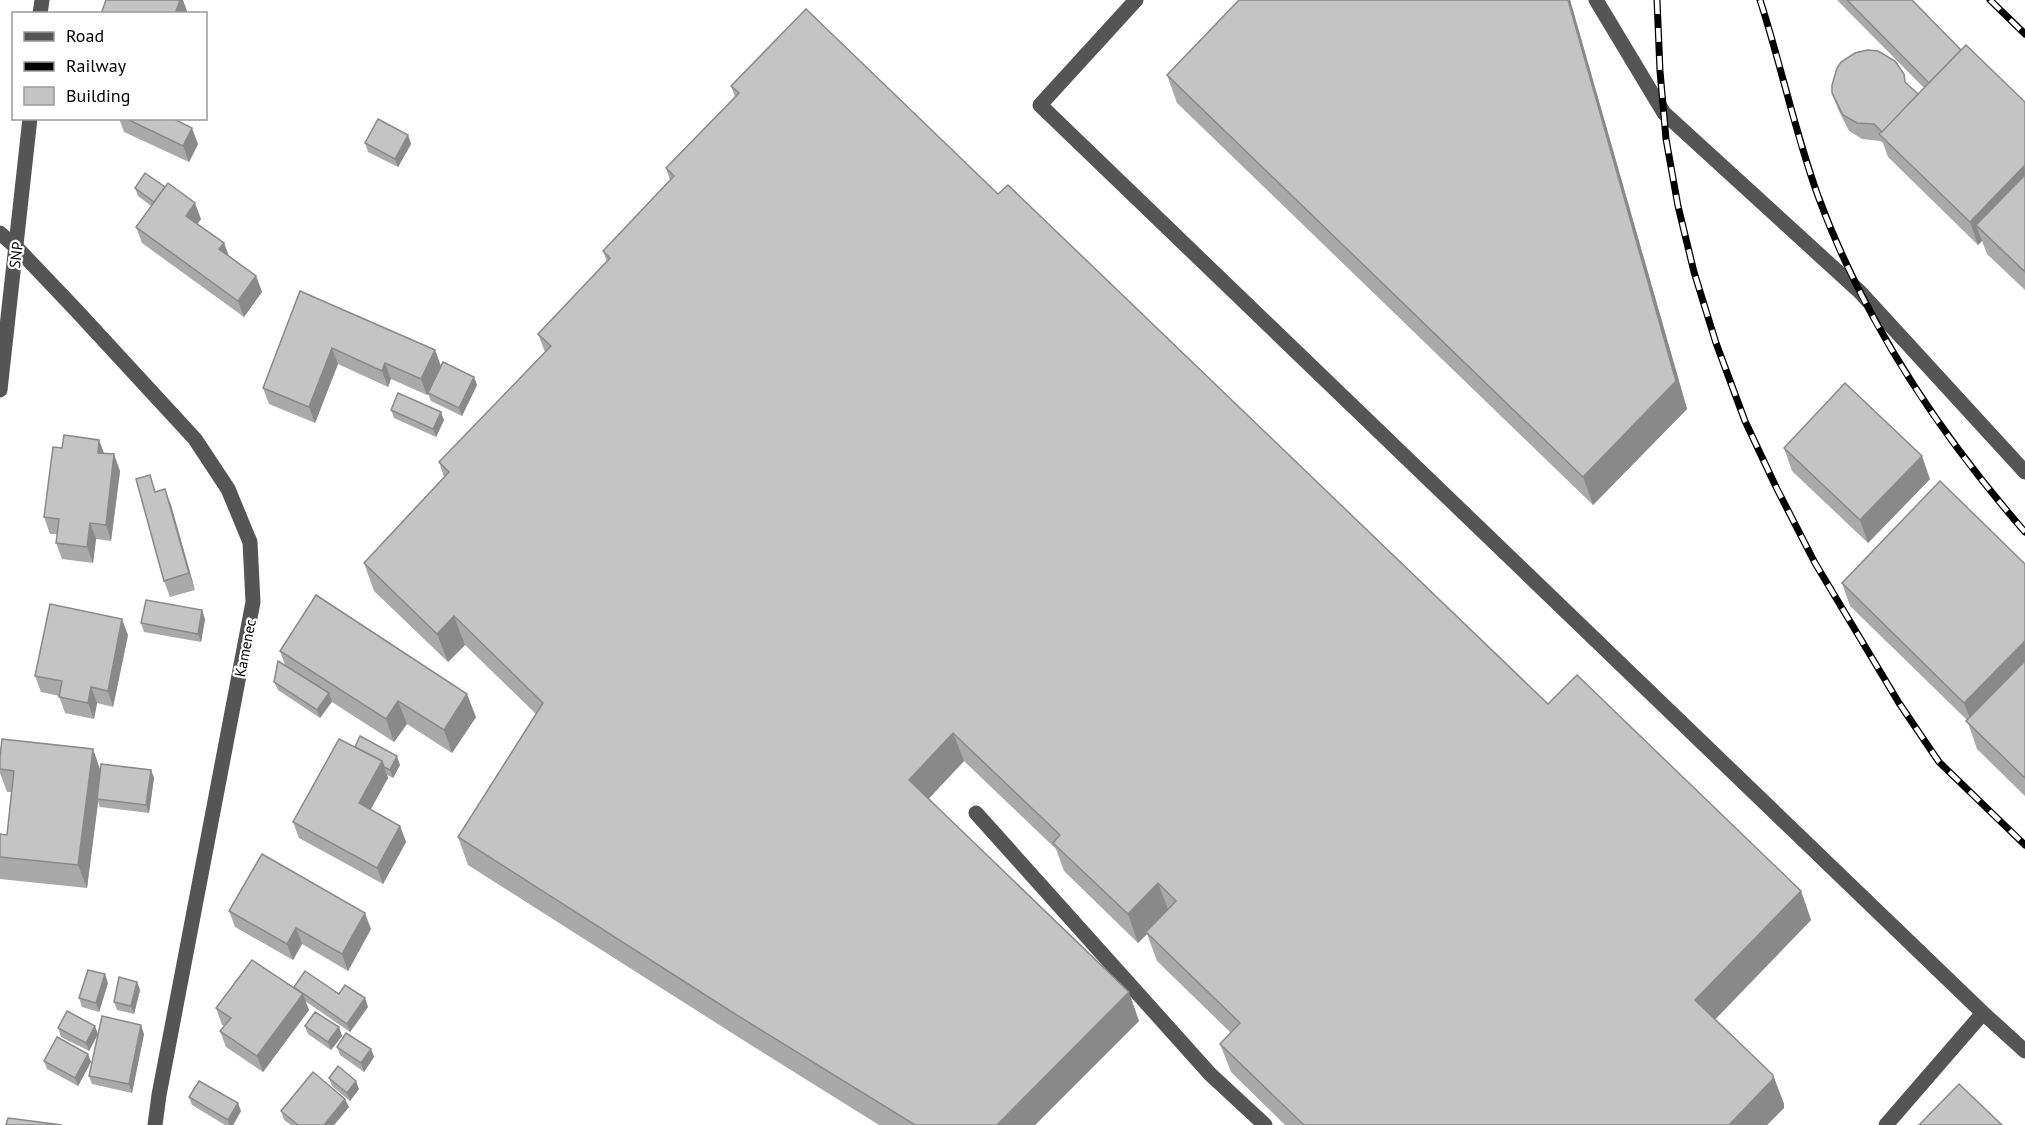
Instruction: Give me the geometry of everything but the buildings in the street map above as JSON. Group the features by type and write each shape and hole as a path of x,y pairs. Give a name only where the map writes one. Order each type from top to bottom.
{"street":[{"path":"1136,0 1040,105 2025,1051"},
{"path":"1596,0 1664,113 1860,292 2025,472"},
{"name":"SNP","path":"0,390 30,120"},
{"name":"Kamenec","path":"0,233 17,248 195,439 228,489 250,542 253,602 155,1125"},
{"path":"976,813 1210,1074 1265,1125"},
{"path":"1886,1125 1983,1012"}],"railway":[{"path":"1657,0 1666,139 1678,206 1694,272 1716,343 1745,421 1815,563 1899,703 1939,762 2025,845"},
{"path":"1760,0 1818,196 1858,287 1881,331 1933,415 1962,455 2025,532"},
{"path":"1990,0 2025,34"}]}
